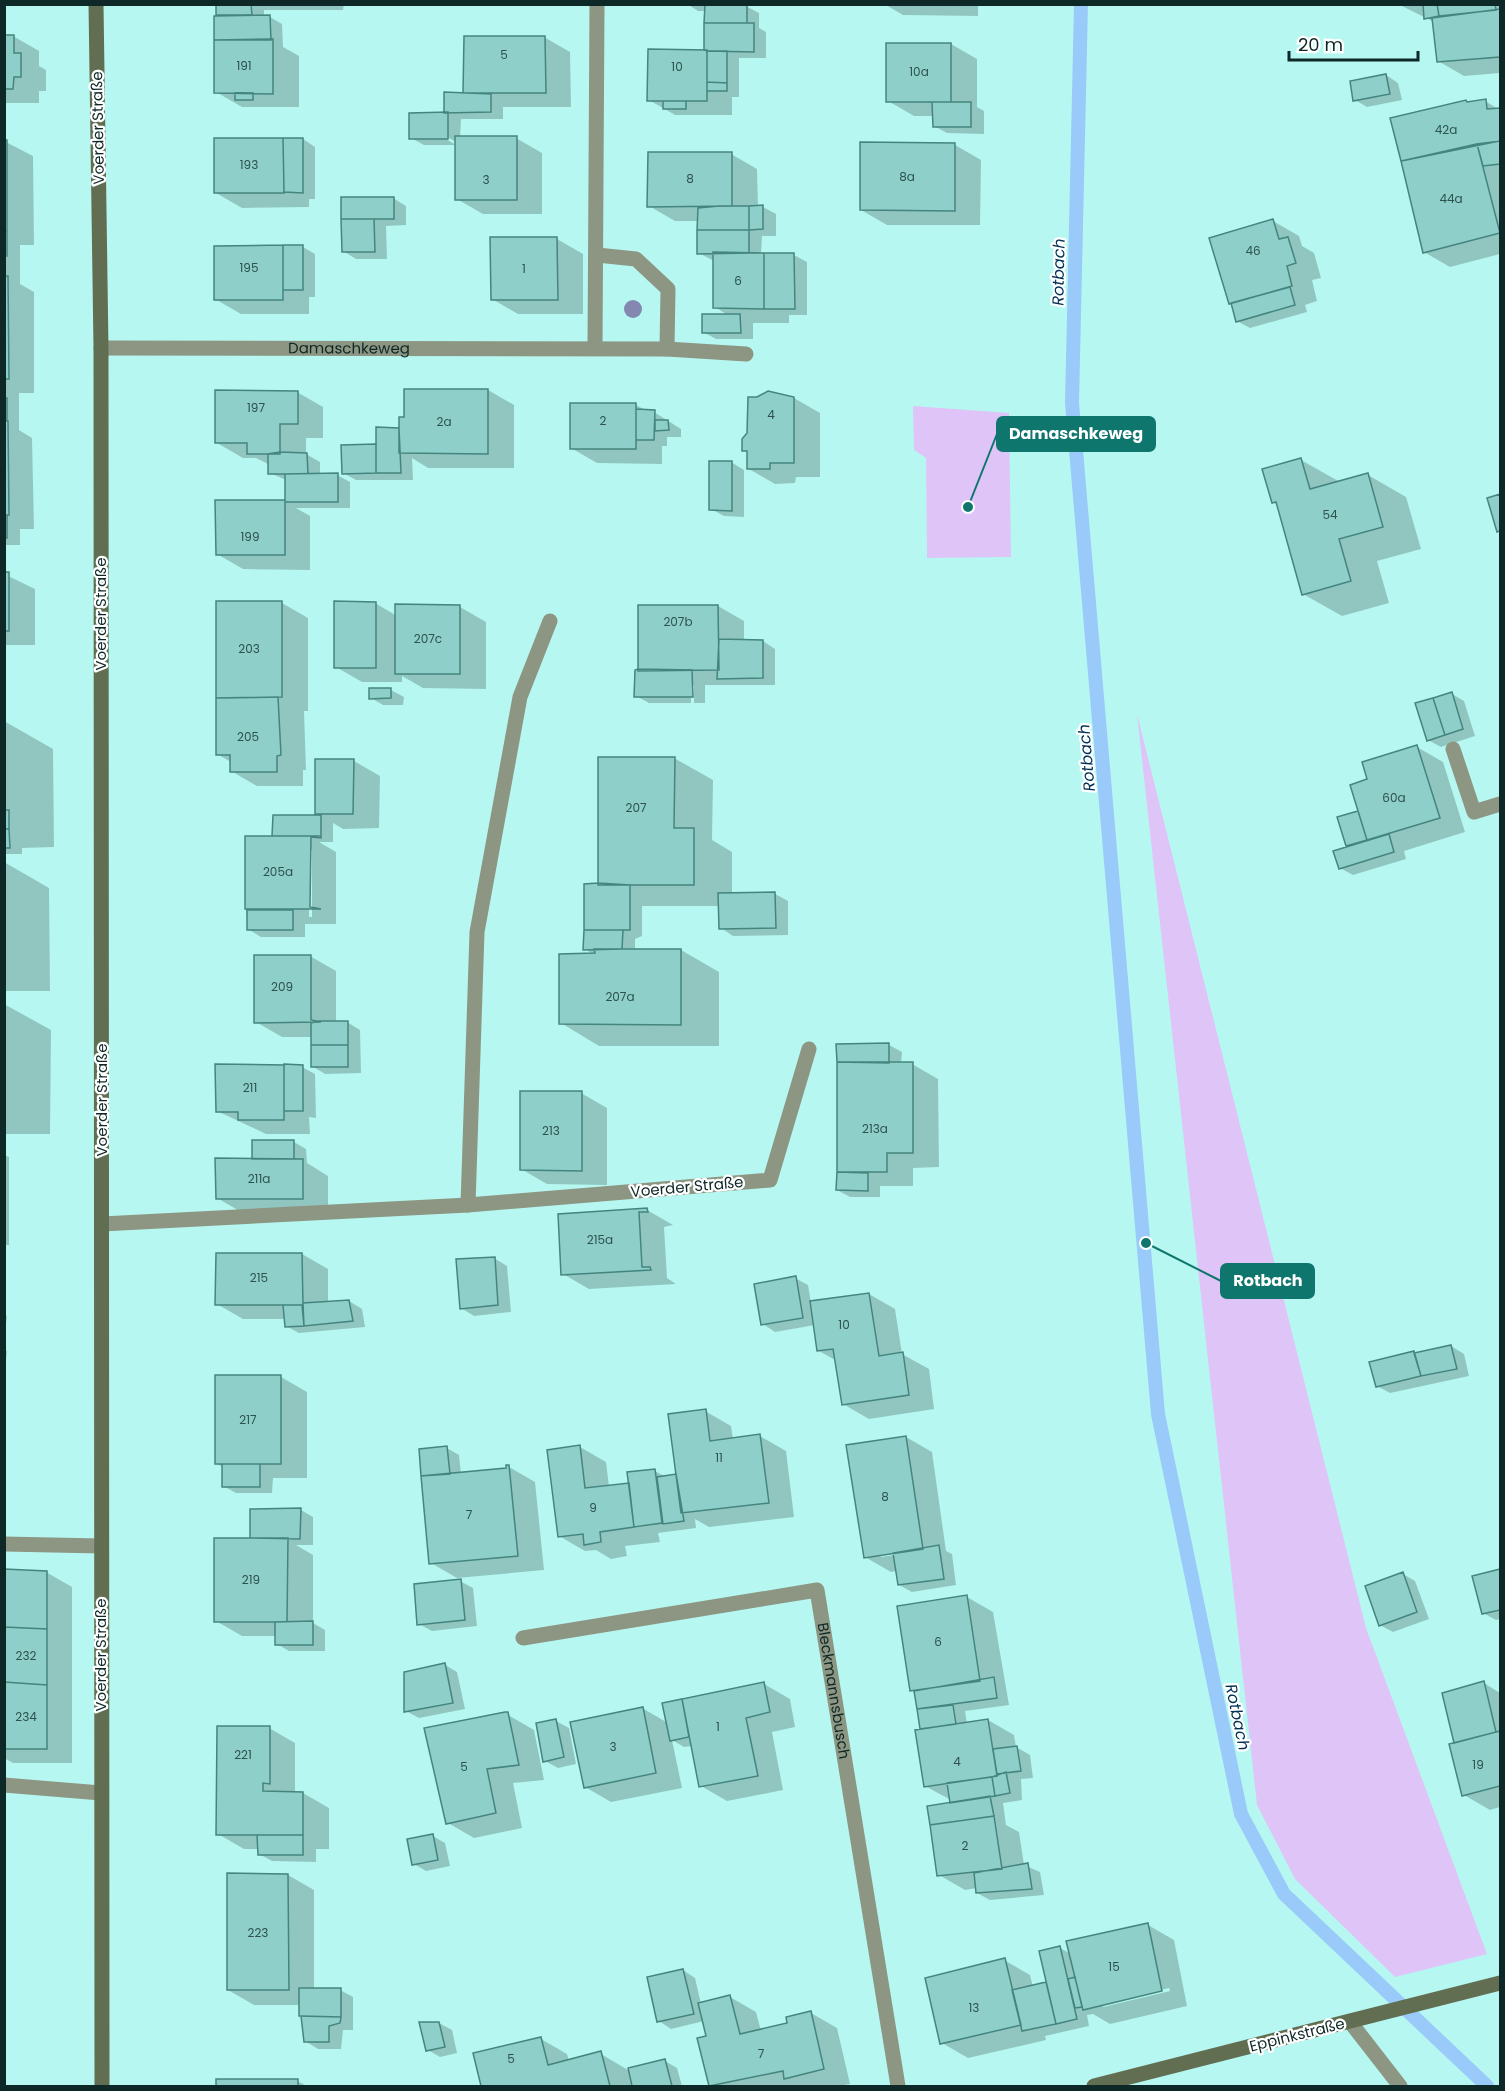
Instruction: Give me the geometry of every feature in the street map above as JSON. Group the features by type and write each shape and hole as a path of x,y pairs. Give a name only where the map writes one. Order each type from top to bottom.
{"main road":[{"name":"Voerder Straße","path":"96,4 101,348 102,2086"},
{"name":"Eppinkstraße","path":"1094,2086 1354,2022 1500,1983"}],"street":[{"path":"595,348 597,4"},
{"path":"597,255 636,259 668,289 667,349"},
{"name":"Damaschkeweg","path":"101,348 595,348 667,349 746,354"},
{"path":"468,1205 477,932 520,697 550,621"},
{"path":"1453,749 1474,812 1500,804"},
{"name":"Voerder Straße","path":"102,1224 468,1205 770,1179 808,1049"},
{"path":"4,1544 101,1546"},
{"name":"Bleckmannsbusch","path":"523,1638 817,1590 898,2086"},
{"path":"4,1785 101,1793"},
{"path":"1354,2022 1400,2086"}],"shaded area":[{"path":"913,406 1009,413 1011,557 927,558 926,458 914,450"},
{"path":"1137,714 1366,1628 1487,1954 1395,1977 1295,1879 1257,1805"}],"building":[{"path":"216,4 251,4 252,15 216,15"},
{"path":"705,4 747,4 747,23 704,23"},
{"path":"1423,4 1437,4 1439,16 1424,19"},
{"path":"1437,4 1495,4 1496,10 1439,16"},
{"path":"1500,9 1500,57 1437,62 1432,18"},
{"path":"270,15 271,40 214,40 214,16"},
{"path":"704,23 754,23 754,52 704,50"},
{"path":"4,35 14,35 14,53 21,53 21,77 14,77 13,89 4,89"},
{"path":"464,36 545,36 546,93 463,93"},
{"path":"273,39 273,94 214,93 214,40"},
{"path":"886,43 951,43 951,102 886,102"},
{"path":"648,49 707,50 707,101 647,101"},
{"path":"707,51 727,51 727,83 707,82"},
{"path":"1386,74 1390,94 1353,101 1350,81"},
{"path":"707,82 727,83 727,91 707,91"},
{"path":"444,92 491,94 491,112 444,113"},
{"path":"235,93 253,93 253,100 235,100"},
{"path":"1486,99 1487,109 1500,108 1500,141 1401,161 1390,118 1466,100 1467,102"},
{"path":"663,101 686,101 686,109 663,109"},
{"path":"932,102 971,102 971,127 933,127"},
{"path":"448,112 448,139 409,139 409,113"},
{"path":"455,136 517,136 517,200 455,200"},
{"path":"214,138 283,138 284,193 214,193"},
{"path":"283,138 303,138 303,193 284,192"},
{"path":"4,140 7,140 7,231 4,231"},
{"path":"1500,141 1500,164 1483,166 1477,144"},
{"path":"860,142 955,143 955,211 860,210"},
{"path":"1477,144 1500,233 1423,253 1401,161"},
{"path":"648,152 732,152 732,206 647,207"},
{"path":"341,197 394,197 394,219 341,219"},
{"path":"763,205 763,229 749,230 749,206"},
{"path":"749,206 749,230 697,230 698,208"},
{"path":"341,219 374,219 375,252 342,252"},
{"path":"1273,219 1279,239 1288,237 1296,263 1287,266 1292,286 1229,304 1209,238"},
{"path":"697,230 749,230 749,253 697,254"},
{"path":"4,231 7,231 7,256 4,256"},
{"path":"490,237 557,237 558,300 491,300"},
{"path":"283,245 283,300 214,300 214,246"},
{"path":"283,245 303,245 303,290 283,290"},
{"path":"713,252 764,253 764,309 713,308"},
{"path":"764,253 794,253 795,309 764,309"},
{"path":"4,276 8,276 9,379 4,379"},
{"path":"1290,287 1295,305 1236,322 1231,303"},
{"path":"702,314 740,314 741,333 702,333"},
{"path":"404,389 488,389 488,454 399,453 399,417 404,417"},
{"path":"215,390 298,391 298,424 280,424 280,454 247,454 247,443 215,443"},
{"path":"768,391 794,397 794,463 770,463 770,469 747,469 747,451 742,451 742,439 747,433 748,397 757,397"},
{"path":"4,398 7,398 7,421 4,421"},
{"path":"570,403 636,403 636,449 570,449"},
{"path":"636,409 655,410 654,440 636,440"},
{"path":"655,420 668,420 669,430 655,431"},
{"path":"4,421 8,421 9,515 4,515"},
{"path":"376,427 399,428 401,473 376,473"},
{"path":"376,444 376,473 342,474 341,445"},
{"path":"307,453 308,474 268,474 268,454"},
{"path":"1301,458 1310,489 1368,473 1383,527 1339,539 1351,581 1302,595 1276,502 1272,503 1262,469"},
{"path":"709,461 732,461 732,511 709,510"},
{"path":"338,473 338,502 285,502 285,474"},
{"path":"1500,494 1500,531 1497,532 1487,498"},
{"path":"215,500 285,500 285,555 216,555"},
{"path":"4,515 7,515 7,538 4,538"},
{"path":"4,572 9,572 9,631 4,631"},
{"path":"216,601 282,601 282,697 216,698"},
{"path":"334,601 376,602 376,668 334,668"},
{"path":"395,604 460,605 460,674 395,674"},
{"path":"638,605 718,605 719,670 638,671"},
{"path":"719,639 763,640 763,678 717,679"},
{"path":"635,670 692,670 693,697 634,697"},
{"path":"369,688 391,688 391,698 369,699"},
{"path":"1452,692 1463,729 1445,735 1433,698"},
{"path":"278,697 281,755 277,756 277,772 230,772 230,755 216,755 216,698"},
{"path":"1433,698 1445,735 1427,741 1415,703"},
{"path":"1417,745 1440,818 1367,840 1350,785 1367,779 1362,762"},
{"path":"598,757 675,757 674,828 694,828 694,885 598,885"},
{"path":"315,759 354,759 353,814 315,814"},
{"path":"4,810 9,810 9,829 4,829"},
{"path":"1358,811 1367,840 1346,846 1337,817"},
{"path":"273,815 321,815 321,836 272,836"},
{"path":"4,829 9,829 10,848 4,848"},
{"path":"1389,834 1394,852 1339,869 1333,851"},
{"path":"245,836 321,836 321,838 311,837 310,907 321,909 245,909"},
{"path":"584,884 630,885 630,930 584,930"},
{"path":"775,892 776,928 719,929 718,893"},
{"path":"247,910 293,910 293,930 247,930"},
{"path":"584,930 623,930 622,949 583,950"},
{"path":"594,949 681,949 681,1025 559,1024 559,954 595,953"},
{"path":"254,955 311,955 311,1020 321,1022 254,1023"},
{"path":"348,1021 348,1045 311,1045 311,1023"},
{"path":"889,1043 889,1063 837,1062 836,1044"},
{"path":"311,1045 348,1045 348,1067 311,1067"},
{"path":"837,1062 913,1062 913,1153 887,1153 887,1172 837,1172"},
{"path":"215,1064 284,1065 284,1120 238,1120 238,1112 216,1112"},
{"path":"284,1064 303,1065 303,1111 284,1111"},
{"path":"520,1091 582,1091 582,1171 520,1170"},
{"path":"252,1140 294,1140 294,1159 252,1159"},
{"path":"215,1158 303,1159 303,1199 216,1199"},
{"path":"837,1172 868,1173 868,1191 836,1190"},
{"path":"647,1208 648,1212 639,1212 642,1267 650,1267 651,1270 561,1275 558,1214"},
{"path":"216,1253 302,1253 303,1305 215,1305"},
{"path":"495,1257 498,1305 460,1309 456,1259"},
{"path":"796,1276 803,1318 761,1325 754,1284"},
{"path":"869,1293 879,1356 903,1352 909,1395 842,1405 833,1349 817,1351 810,1301"},
{"path":"349,1300 353,1321 304,1326 303,1303"},
{"path":"283,1305 302,1305 304,1326 285,1327"},
{"path":"1451,1345 1457,1369 1421,1376 1414,1353"},
{"path":"1414,1351 1421,1376 1376,1387 1369,1362"},
{"path":"215,1375 281,1375 281,1464 215,1464"},
{"path":"706,1409 710,1441 760,1434 769,1503 681,1513 668,1414"},
{"path":"906,1436 923,1549 864,1558 846,1445"},
{"path":"580,1445 585,1488 629,1483 634,1527 600,1532 601,1542 584,1545 583,1534 558,1537 547,1450"},
{"path":"447,1446 450,1474 421,1476 419,1449"},
{"path":"222,1464 260,1464 260,1487 222,1487"},
{"path":"506,1465 509,1465 518,1556 429,1564 421,1476 506,1468"},
{"path":"655,1469 662,1523 634,1527 627,1472"},
{"path":"676,1474 684,1521 663,1524 657,1477"},
{"path":"301,1508 300,1539 250,1538 250,1509"},
{"path":"214,1538 288,1538 287,1622 214,1622"},
{"path":"939,1545 944,1579 898,1585 893,1553"},
{"path":"4,1569 47,1571 47,1629 4,1627"},
{"path":"1500,1569 1500,1610 1482,1614 1472,1576"},
{"path":"1403,1572 1417,1612 1379,1626 1365,1586"},
{"path":"461,1579 465,1620 417,1625 414,1584"},
{"path":"967,1595 980,1681 910,1691 897,1606"},
{"path":"313,1621 313,1645 275,1645 275,1622"},
{"path":"4,1627 47,1629 47,1685 4,1682"},
{"path":"445,1663 453,1703 404,1712 404,1672"},
{"path":"994,1677 997,1698 917,1709 914,1691"},
{"path":"1484,1681 1496,1732 1454,1743 1442,1693"},
{"path":"4,1682 47,1685 47,1749 4,1749"},
{"path":"764,1682 770,1712 746,1718 758,1776 699,1787 682,1699"},
{"path":"682,1699 689,1737 670,1741 662,1703"},
{"path":"953,1705 956,1724 920,1729 917,1709"},
{"path":"643,1707 656,1773 584,1788 570,1722"},
{"path":"508,1712 519,1765 487,1769 496,1813 446,1824 424,1728"},
{"path":"556,1719 564,1757 543,1762 536,1723"},
{"path":"988,1719 997,1776 924,1787 915,1730"},
{"path":"217,1726 270,1726 270,1784 263,1783 263,1791 303,1792 303,1835 216,1835"},
{"path":"1500,1731 1500,1786 1462,1796 1449,1744"},
{"path":"1017,1746 1021,1771 997,1774 993,1749"},
{"path":"1006,1772 1010,1793 995,1796 992,1777"},
{"path":"992,1777 995,1796 950,1803 947,1783"},
{"path":"990,1796 994,1816 930,1825 927,1806"},
{"path":"994,1816 1002,1869 937,1876 930,1825"},
{"path":"433,1834 438,1860 412,1865 407,1839"},
{"path":"257,1835 303,1835 303,1855 258,1855"},
{"path":"1028,1863 1032,1889 976,1893 974,1873"},
{"path":"227,1873 288,1874 289,1990 227,1990"},
{"path":"1148,1923 1162,1991 1083,2010 1066,1941"},
{"path":"1060,1946 1077,2019 1056,2024 1039,1951"},
{"path":"1005,1958 1021,2025 940,2044 925,1978"},
{"path":"683,1969 694,2014 657,2022 647,1977"},
{"path":"1075,1977 1082,2007 1075,2008 1068,1979"},
{"path":"1046,1982 1056,2024 1022,2031 1012,1990"},
{"path":"299,1988 341,1988 341,2017 299,2016"},
{"path":"730,1995 740,2034 787,2023 786,2017 811,2011 824,2069 784,2079 783,2071 709,2086 697,2038 706,2036 698,2003"},
{"path":"301,2016 341,2017 340,2023 329,2026 329,2042 304,2042"},
{"path":"419,2022 439,2022 445,2047 426,2051"},
{"path":"541,2037 548,2065 601,2051 610,2086 481,2086 473,2053"},
{"path":"665,2059 672,2086 632,2086 628,2068"},
{"path":"216,2079 298,2079 298,2086 216,2086"}],"waterway":[{"name":"Rotbach","path":"1081,4 1072,403 1158,1414 1241,1814 1284,1894 1487,2086"}],"place":[{"name":"Damaschkeweg","path":"968,507"},
{"name":"Rotbach","path":"1146,1243"}]}
